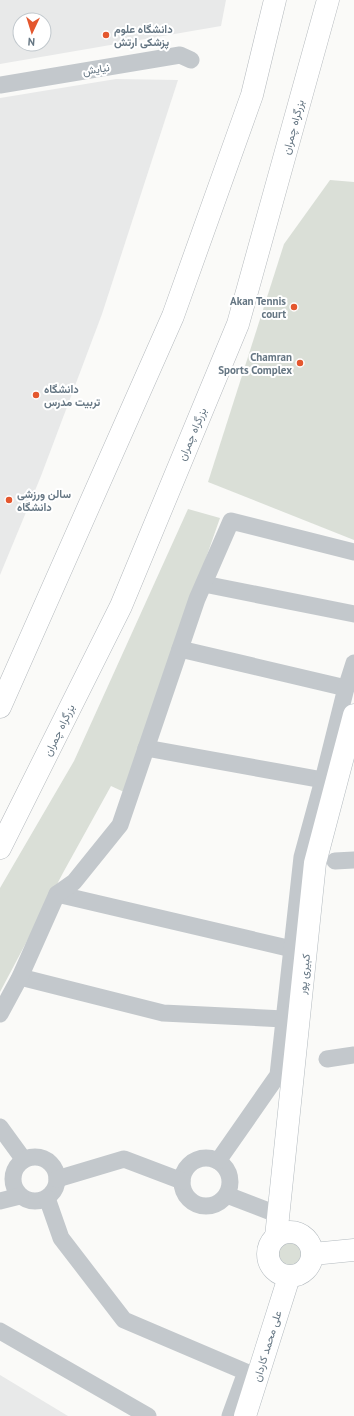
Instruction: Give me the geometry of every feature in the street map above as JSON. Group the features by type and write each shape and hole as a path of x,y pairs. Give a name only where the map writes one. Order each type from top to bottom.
{"main road":[{"path":"0,707 173,316 252,95 275,0"},
{"name":"بزرگراه چمران","path":"0,848 120,606 238,324 328,0"},
{"name":"کبیری پور","path":"276,1237 315,863 354,715"},
{"path":"290,1232 303,1236 312,1247 313,1254 312,1262 303,1273 289,1277 281,1275 275,1271 268,1257 271,1243 276,1237 290,1232"},
{"path":"313,1254 354,1250"},
{"name":"علی محمد کاردان","path":"245,1416 289,1277"}],"street":[{"name":"نیایش","path":"0,85 180,55 191,60"},
{"path":"0,1014 20,977 57,894 74,882 120,825 180,649 204,584 231,521 354,552"},
{"path":"204,584 354,614"},
{"path":"180,649 346,688"},
{"path":"218,1161 278,1075 302,857 346,688 354,663"},
{"path":"146,748 323,780"},
{"path":"335,861 354,860"},
{"path":"57,894 292,950"},
{"path":"20,977 163,1013 284,1019"},
{"path":"327,1059 354,1056"},
{"path":"0,1127 24,1160"},
{"path":"31,1157 39,1157 52,1165 56,1171 57,1179 53,1193 47,1198 33,1202 20,1196 13,1184 14,1170 18,1164 31,1157"},
{"path":"211,1158 218,1161 229,1172 231,1180 227,1195 222,1201 215,1205 200,1206 192,1202 186,1196 183,1189 182,1181 184,1172 195,1160 211,1158"},
{"path":"57,1179 124,1159 182,1181"},
{"path":"227,1195 279,1215"},
{"path":"0,1201 20,1196"},
{"path":"47,1198 60,1238 124,1320 246,1372 230,1416"},
{"path":"0,1332 148,1416"}],"shaded area":[{"name":"دانشگاه علوم پزشکی ارتش","path":"0,0 226,0 221,26 0,64"},
{"name":"دانشگاه تربیت مدرس","path":"116,79 178,80 102,314 41,476 0,575 0,98"},
{"name":"Chamran Sports Complex","path":"330,180 354,182 354,540 208,482 284,244"},
{"path":"188,509 220,518 124,792 111,786 0,992 0,888 74,761"},
{"path":"290,1240 296,1241 304,1249 304,1261 296,1269 290,1270 284,1269 276,1261 275,1255 276,1249 284,1241"},
{"path":"0,1375 68,1416 0,1416"}],"place":[{"name":"دانشگاه علوم پزشکی ارتش","path":"106,35"},
{"name":"Akan Tennis court","path":"294,307"},
{"name":"Chamran Sports Complex","path":"300,363"},
{"name":"دانشگاه تربیت مدرس","path":"36,395"},
{"name":"سالن ورزشی دانشگاه","path":"9,500"}]}
